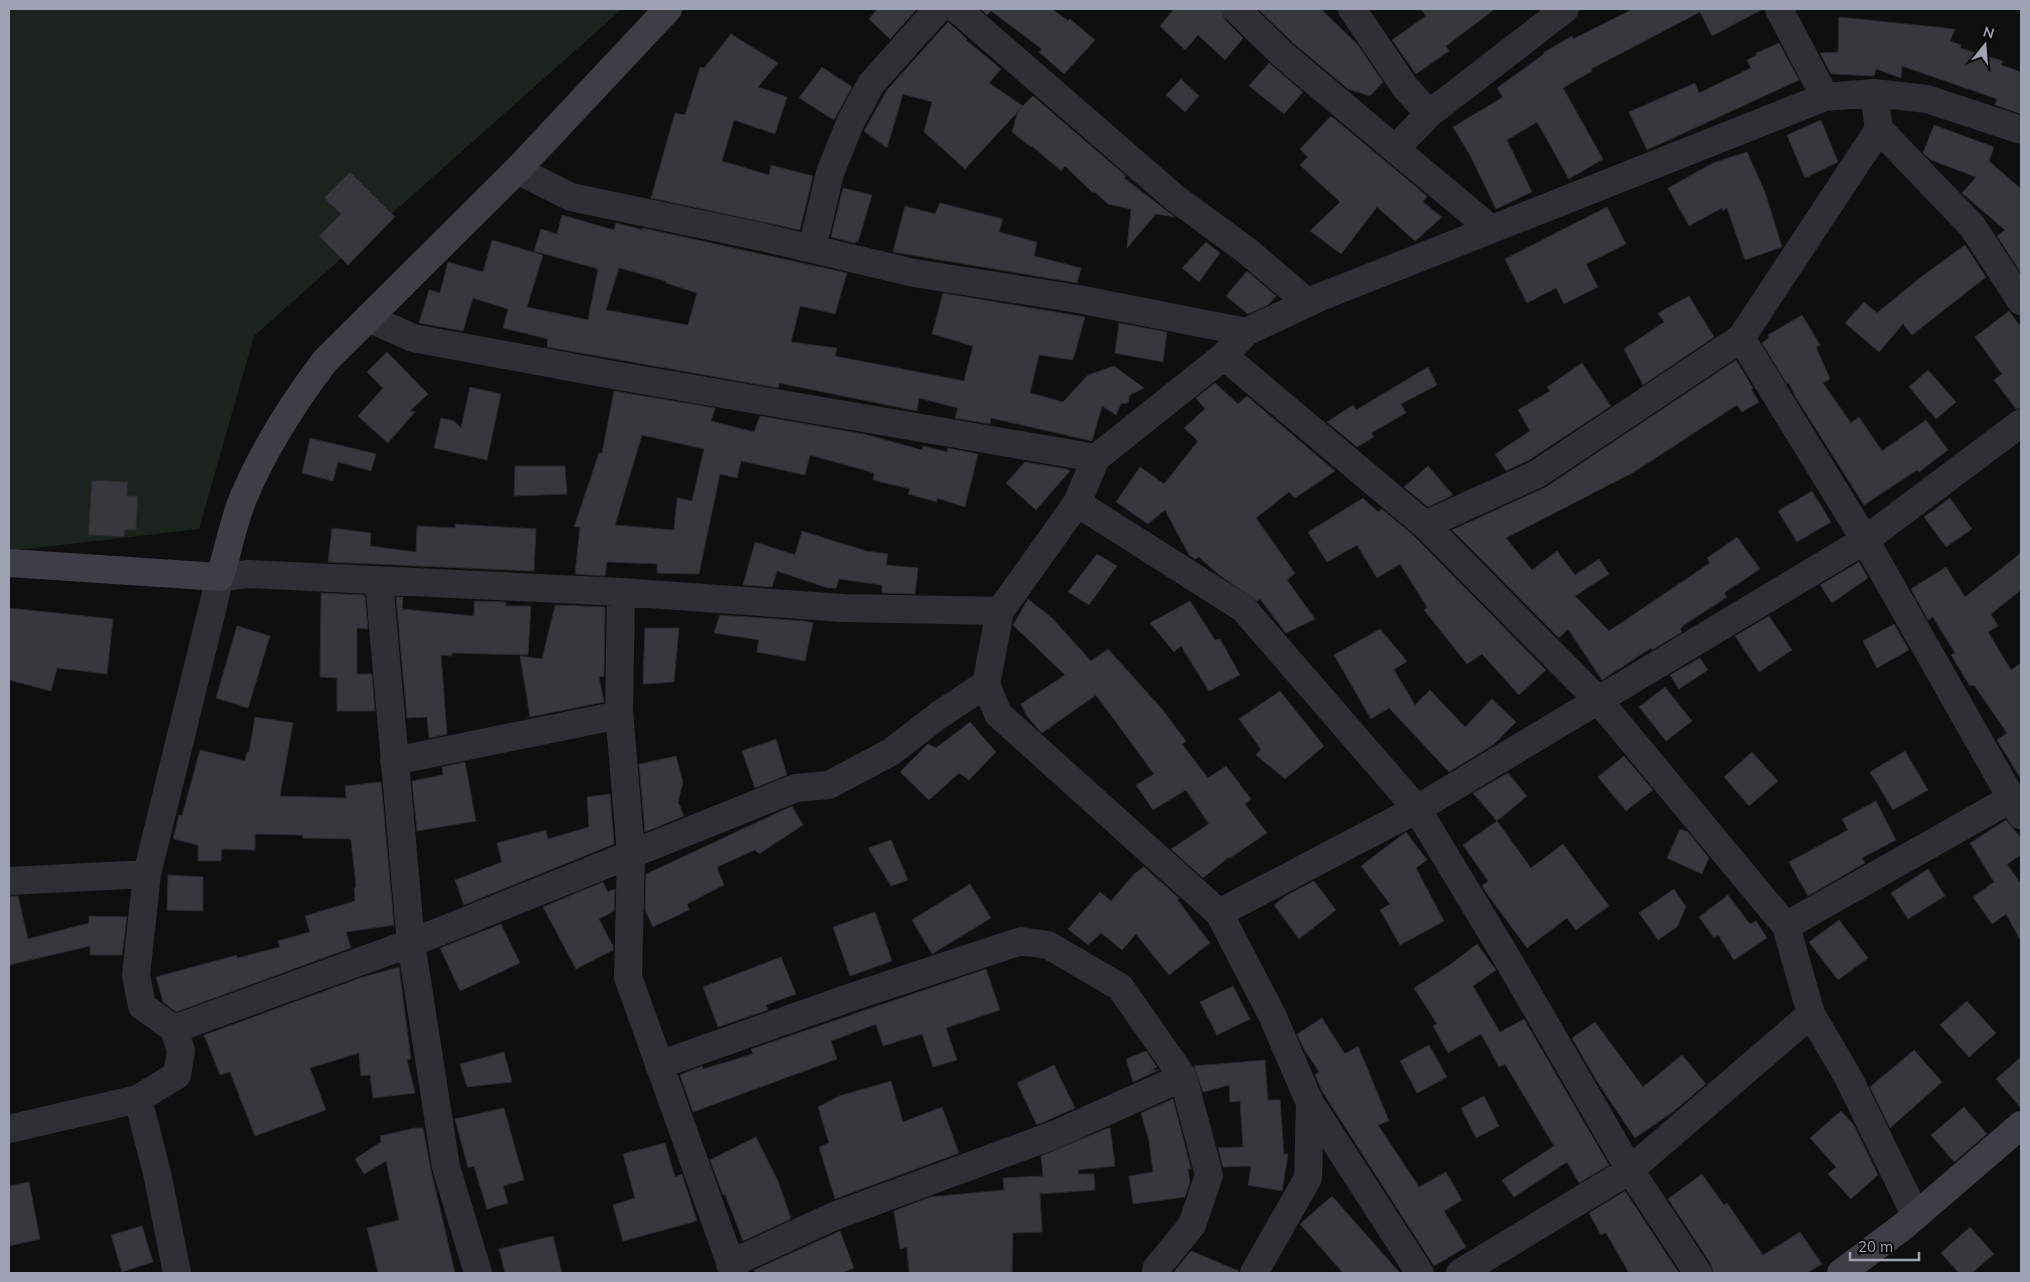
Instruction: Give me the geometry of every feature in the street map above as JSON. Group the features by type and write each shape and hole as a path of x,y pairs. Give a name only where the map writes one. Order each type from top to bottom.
{"street":[{"path":"9,1129 138,1099 177,1075 181,1051 174,1030 142,1006 136,975 147,874 220,577 244,497 274,436 297,397 325,361 517,170 668,9"},
{"path":"812,249 830,173 850,123 866,92 938,9"},
{"path":"957,9 1175,198 1246,250 1308,302"},
{"path":"1236,9 1282,54 1491,229"},
{"path":"1352,9 1405,87 1429,114"},
{"path":"1395,149 1429,114 1565,9"},
{"path":"1779,9 1825,97"},
{"path":"1874,93 1879,129 1972,226 2021,301"},
{"path":"1420,1273 1310,1103 1272,1015 1219,913 998,714 986,684 1000,611 1077,503 1096,458 1224,356 1246,332 1308,302 1825,97 1874,93 1926,99 2021,130"},
{"path":"1425,525 1537,474 1741,338 1879,129"},
{"path":"517,170 571,197 914,273 1078,299 1246,332"},
{"path":"368,318 413,338 632,379 1096,458"},
{"path":"1741,338 1865,540 2018,808 1786,926"},
{"path":"1224,356 1425,525 1599,701 1786,926 1811,1014 1848,1077 1916,1216"},
{"path":"1219,913 1418,809 1865,540 2021,423"},
{"path":"1077,503 1244,609 1418,809 1630,1170 1698,1273"},
{"path":"9,563 220,577 250,574 621,592 843,608 1000,611"},
{"path":"380,581 411,943 446,1167 478,1273"},
{"path":"621,592 619,716 631,854 628,977 732,1269 832,1217 1054,1135 1183,1077"},
{"path":"174,1030 411,943 796,788 829,785 891,752 939,715 986,684"},
{"path":"394,761 619,716"},
{"path":"9,881 147,874"},
{"path":"659,1065 852,997 1021,941 1048,945 1120,987 1183,1077 1209,1176 1192,1225 1156,1269 1156,1273"},
{"path":"1460,1273 1630,1170 1811,1014"},
{"path":"138,1099 157,1173 177,1273"},
{"path":"1254,1273 1308,1178 1310,1103"},
{"path":"1841,1273 1916,1216 2021,1125"}],"shaded area":[{"path":"9,9 622,9 254,336 199,529 9,551"}],"building":[{"path":"877,9 917,9 890,39 869,19"},
{"path":"981,9 1052,9 1068,21 1070,19 1095,40 1064,74 1039,52 1042,49 991,11 987,15"},
{"path":"1174,9 1221,9 1225,20 1243,38 1225,60 1198,35 1185,50 1160,26"},
{"path":"1258,9 1321,9 1358,45 1383,82 1370,96 1348,89 1292,42"},
{"path":"1421,9 1495,9 1446,46 1449,51 1416,74 1392,40 1426,16"},
{"path":"1633,9 1763,9 1712,36 1700,12 1591,69 1592,71 1563,88 1603,159 1569,179 1537,122 1507,140 1532,192 1496,209 1470,155 1453,127 1503,97 1497,88 1543,53 1572,36 1573,39"},
{"path":"1839,17 1955,29 1950,41 1961,45 1960,48 2003,61 2001,65 2021,72 2021,114 1995,105 1997,99 1902,66 1901,78 1876,69 1874,76 1831,74 1820,53 1838,52"},
{"path":"948,22 966,40 1001,69 989,83 1023,106 965,169 924,132 932,102 903,94 887,148 864,131 887,90"},
{"path":"731,34 778,63 758,87 787,97 775,134 734,120 722,161 769,175 771,165 813,176 800,230 651,198 675,113 685,115 700,67 704,68"},
{"path":"1779,43 1799,80 1647,150 1629,112 1695,83 1699,93 1751,68 1747,60 1757,55 1756,53"},
{"path":"1269,63 1303,92 1284,114 1249,86"},
{"path":"822,67 852,87 834,120 799,98"},
{"path":"1181,79 1199,96 1185,112 1166,95"},
{"path":"1033,96 1126,176 1124,178 1175,217 1156,214 1127,248 1131,209 1108,204 1094,191 1093,193 1065,166 1061,171 1032,146 1012,132 1018,111"},
{"path":"1331,116 1427,196 1423,202 1442,217 1415,241 1377,207 1341,254 1310,231 1340,202 1300,165 1308,157 1300,149"},
{"path":"1821,120 1838,162 1805,178 1787,135"},
{"path":"1934,125 1994,147 1989,161 2021,189 2021,273 1997,236 2005,230 1962,193 1976,177 1931,160 1923,153"},
{"path":"1747,152 1765,192 1782,247 1745,260 1727,208 1722,211 1722,208 1689,226 1668,188 1713,163"},
{"path":"350,172 395,217 348,265 319,236 341,214 324,198"},
{"path":"843,188 872,195 858,242 856,241 855,243 831,237"},
{"path":"940,203 1003,219 999,232 1037,242 1034,256 1081,268 1077,283 893,252 905,206 935,214"},
{"path":"1607,207 1626,244 1586,264 1598,287 1564,304 1556,288 1527,303 1505,259"},
{"path":"562,215 614,230 616,223 847,273 835,314 800,306 791,342 837,348 835,356 964,381 973,346 932,334 943,293 1085,317 1073,360 1039,355 1030,393 1063,402 1088,375 1114,366 1144,388 1130,395 1128,403 1121,404 1116,415 1102,406 1092,441 991,418 990,424 955,418 958,408 919,398 917,411 779,383 778,388 547,347 548,339 503,328 508,309 473,298 463,331 419,323 429,290 440,293 448,262 483,272 492,240 543,255 527,307 588,320 598,269 534,251 541,229 557,234","holes":["619,268 666,281 666,283 697,293 688,325 606,310"]},
{"path":"1206,242 1220,253 1199,282 1182,268"},
{"path":"1965,245 1986,277 1912,335 1903,324 1879,352 1845,323 1864,302 1877,313 1921,277"},
{"path":"1247,271 1276,296 1268,305 1248,314 1226,296"},
{"path":"1689,296 1714,337 1643,385 1624,349 1664,322 1658,313"},
{"path":"2009,311 2021,327 2021,408 2016,409 1994,380 2002,374 1975,337"},
{"path":"1802,315 1820,345 1816,347 1830,379 1823,383 1851,423 1859,417 1882,451 1926,420 1948,450 1919,472 1917,470 1864,505 1795,396 1789,383 1787,384 1762,343 1769,338 1768,335"},
{"path":"1119,323 1167,332 1163,362 1115,353"},
{"path":"387,352 428,394 410,411 415,412 388,443 358,416 383,388 367,372"},
{"path":"1736,360 1759,402 1742,412 1737,405 1634,472 1506,538 1532,570 1557,551 1575,575 1599,559 1609,574 1575,596 1609,631 1710,563 1707,558 1737,537 1760,569 1724,593 1727,597 1684,625 1680,629 1682,632 1652,650 1651,648 1602,680 1568,629 1559,638 1452,530 1546,487"},
{"path":"1582,363 1611,406 1529,460 1506,471 1495,454 1530,431 1518,410 1550,391 1547,387"},
{"path":"1428,367 1437,385 1401,404 1406,413 1371,433 1374,437 1357,447 1327,422 1353,405 1356,410"},
{"path":"1928,370 1956,402 1936,419 1909,387"},
{"path":"1215,383 1238,404 1247,396 1335,471 1295,498 1289,492 1256,518 1295,573 1287,580 1315,619 1286,633 1260,599 1257,601 1218,574 1199,557 1195,559 1189,555 1165,510 1148,524 1116,502 1140,467 1164,484 1198,441 1184,428 1205,409 1196,398"},
{"path":"470,387 501,394 487,460 434,448 441,418 454,421 461,428"},
{"path":"614,391 715,408 711,421 754,432 760,416 864,434 922,450 923,446 947,452 948,448 978,454 965,507 937,498 937,502 908,494 910,489 873,480 874,473 810,455 805,475 741,461 737,478 720,474 699,574 657,573 657,564 607,562 605,576 575,574 580,527 574,527 599,453 602,453","holes":["642,435 704,449 692,501 677,498 674,530 615,525"]},
{"path":"310,438 376,454 371,471 338,462 333,481 302,473"},
{"path":"1025,462 1070,471 1036,510 1006,483"},
{"path":"515,466 565,466 567,494 514,496"},
{"path":"1428,466 1453,495 1428,507 1404,487"},
{"path":"92,480 128,482 127,496 138,496 136,530 125,530 124,537 88,535"},
{"path":"1812,491 1831,522 1797,542 1778,511"},
{"path":"1363,498 1378,512 1382,509 1414,536 1546,670 1519,695 1482,654 1467,664 1424,610 1427,607 1400,564 1377,578 1357,545 1327,562 1308,532"},
{"path":"1950,498 1972,529 1946,547 1924,517"},
{"path":"455,524 536,529 534,571 328,562 332,528 371,533 370,546 416,552 417,526 455,528"},
{"path":"802,531 866,551 888,554 886,565 918,568 915,594 882,593 882,585 839,579 836,588 828,588 777,571 772,587 743,585 755,542 795,555"},
{"path":"2021,553 2021,590 1991,614 1998,626 1988,632 2011,670 2021,663 2021,779 1997,740 2007,733 1974,685 1970,686 1951,655 1955,653 1933,617 1928,620 1911,589 1946,567 1965,597"},
{"path":"1097,554 1117,566 1089,605 1068,592"},
{"path":"1859,562 1868,578 1832,603 1820,585"},
{"path":"321,593 365,595 368,629 357,628 357,674 372,674 375,711 337,711 337,678 320,677"},
{"path":"396,597 403,597 402,609 474,616 474,601 506,602 506,606 531,606 528,655 452,653 452,656 441,655 447,734 429,738 427,717 407,718"},
{"path":"1028,599 1052,618 1091,661 1108,649 1162,709 1186,741 1182,744 1208,778 1226,766 1251,799 1245,804 1267,833 1229,857 1203,878 1171,849 1209,824 1186,790 1153,810 1136,785 1154,774 1096,695 1042,733 1027,716 1021,704 1065,675 1013,625"},
{"path":"1190,601 1215,640 1220,639 1240,675 1209,691 1181,646 1174,652 1150,623"},
{"path":"555,606 605,607 604,676 599,677 604,702 530,717 520,656 542,659"},
{"path":"9,608 113,619 107,674 57,668 51,691 9,680"},
{"path":"720,615 813,623 805,661 757,652 759,640 714,633"},
{"path":"1769,616 1792,650 1759,672 1735,636"},
{"path":"1894,624 1909,650 1877,668 1863,641"},
{"path":"237,626 270,636 248,708 216,698"},
{"path":"645,628 679,628 674,682 643,684"},
{"path":"1380,629 1407,661 1394,670 1415,705 1430,690 1465,727 1492,699 1516,722 1493,745 1449,772 1389,708 1371,719 1334,655"},
{"path":"1700,658 1708,670 1679,689 1670,675"},
{"path":"1665,687 1692,721 1666,741 1639,707"},
{"path":"1280,691 1324,746 1285,779 1256,755 1261,749 1239,719"},
{"path":"255,717 293,723 280,796 346,798 345,786 381,782 394,925 346,932 351,948 176,1012 163,1002 156,977 237,955 237,958 280,947 278,941 310,932 305,916 355,901 354,888 356,887 351,839 255,834 255,850 222,849 221,861 198,861 198,845 173,839 179,815 182,816 200,750 245,761 247,752 249,752"},
{"path":"970,722 996,752 969,780 959,773 929,800 900,772 928,744 936,748"},
{"path":"776,739 787,775 755,788 742,751"},
{"path":"1905,751 1928,790 1893,810 1870,772"},
{"path":"1752,752 1778,781 1749,806 1724,777"},
{"path":"676,756 683,782 678,802 684,816 645,832 639,764"},
{"path":"1624,756 1653,790 1626,811 1598,777"},
{"path":"465,762 476,821 417,831 412,781 443,775 442,767"},
{"path":"1508,773 1527,796 1497,821 1473,793"},
{"path":"610,794 614,844 464,905 455,880 502,862 497,843 546,830 548,839 589,827 587,797"},
{"path":"1876,801 1896,840 1862,858 1865,863 1808,896 1789,862 1848,830 1842,819"},
{"path":"792,806 803,825 759,854 755,850 717,867 724,885 687,904 689,910 653,927 645,910 646,874"},
{"path":"2006,820 2021,838 2021,855 2007,864 2021,884 2021,941 2006,914 1992,924 1973,897 1994,882 1970,843"},
{"path":"1497,821 1531,868 1563,844 1609,906 1576,930 1567,918 1527,948 1485,891 1482,886 1488,881 1463,845"},
{"path":"1680,829 1688,832 1709,858 1702,874 1667,858"},
{"path":"1406,832 1427,860 1416,868 1444,921 1400,945 1380,910 1390,904 1361,866"},
{"path":"891,840 908,880 891,886 868,848"},
{"path":"1144,867 1179,898 1177,899 1210,943 1169,975 1136,934 1122,950 1101,933 1088,945 1068,929 1100,892 1111,901 1135,873"},
{"path":"1928,869 1945,896 1908,919 1891,893"},
{"path":"168,875 203,877 203,911 167,910"},
{"path":"1314,881 1336,910 1299,939 1274,905 1287,895"},
{"path":"603,882 608,892 615,889 614,911 599,919 613,946 613,950 576,969 543,907"},
{"path":"970,884 991,918 932,954 912,920"},
{"path":"1674,889 1686,907 1677,927 1658,940 1639,913"},
{"path":"1728,895 1750,924 1756,921 1767,938 1734,960 1718,935 1714,938 1699,917"},
{"path":"9,896 18,896 28,939 89,923 89,916 127,917 122,955 90,955 90,946 9,965"},
{"path":"875,912 892,961 850,976 833,927"},
{"path":"1839,920 1868,958 1838,980 1809,942"},
{"path":"501,924 520,963 460,991 440,948"},
{"path":"1477,944 1496,970 1473,986 1500,1032 1524,1019 1609,1165 1579,1183 1567,1162 1514,1197 1502,1180 1554,1146 1505,1064 1499,1067 1481,1034 1448,1053 1433,1026 1437,1024 1414,988 1451,964"},
{"path":"781,957 796,994 766,1005 768,1010 718,1027 703,987"},
{"path":"399,967 411,1059 407,1060 415,1093 373,1098 370,1075 361,1076 359,1053 310,1068 326,1110 255,1136 230,1072 220,1075 204,1035 360,978"},
{"path":"986,969 1000,1010 946,1028 957,1060 933,1067 922,1034 883,1046 876,1024 831,1041 837,1059 693,1112 680,1075 702,1066 703,1069 753,1054 751,1049"},
{"path":"1233,986 1250,1019 1217,1035 1200,1002"},
{"path":"1967,1001 1996,1033 1969,1057 1940,1025"},
{"path":"1322,1018 1345,1054 1358,1046 1389,1121 1378,1125 1419,1187 1446,1172 1462,1200 1444,1211 1466,1247 1434,1266 1322,1091 1315,1075 1319,1072 1297,1034"},
{"path":"1595,1022 1643,1087 1682,1055 1706,1084 1674,1111 1635,1138 1596,1080 1572,1038"},
{"path":"1429,1045 1447,1077 1417,1093 1400,1061"},
{"path":"1914,1050 1942,1082 1890,1128 1870,1087"},
{"path":"1146,1051 1157,1067 1151,1070 1159,1070 1133,1082 1126,1059"},
{"path":"504,1052 512,1082 467,1087 460,1064"},
{"path":"2021,1057 2021,1108 1996,1079"},
{"path":"1265,1060 1268,1100 1280,1100 1284,1154 1288,1154 1282,1191 1248,1185 1251,1166 1223,1167 1218,1148 1243,1147 1240,1101 1230,1102 1229,1085 1203,1092 1194,1066"},
{"path":"1054,1065 1075,1108 1037,1125 1017,1083"},
{"path":"891,1081 903,1122 942,1107 959,1153 835,1199 819,1147 829,1143 818,1107 839,1096"},
{"path":"1484,1096 1499,1126 1476,1138 1461,1108"},
{"path":"1173,1099 1191,1169 1188,1169 1190,1182 1185,1197 1133,1204 1129,1176 1153,1172 1149,1141 1141,1113"},
{"path":"1964,1107 1987,1134 1954,1162 1931,1135"},
{"path":"504,1108 524,1180 503,1186 508,1203 487,1209 474,1166 468,1168 455,1119"},
{"path":"1841,1111 1854,1125 1878,1175 1851,1199 1828,1174 1836,1167 1810,1138"},
{"path":"423,1128 455,1273 378,1273 367,1228 399,1220 386,1161 364,1174 355,1159 381,1142 380,1136"},
{"path":"1110,1128 1115,1166 1078,1170 1078,1174 1094,1174 1095,1190 1040,1194 1042,1232 1013,1233 1012,1273 909,1273 907,1247 900,1249 894,1211 930,1197 1004,1190 1003,1178 1043,1176 1041,1156"},
{"path":"756,1137 778,1181 791,1219 743,1241 710,1160"},
{"path":"665,1143 675,1177 682,1174 697,1221 623,1241 613,1205 635,1198 623,1154"},
{"path":"1702,1174 1724,1205 1727,1203 1763,1255 1800,1232 1822,1264 1807,1273 1713,1273 1711,1264 1668,1199"},
{"path":"29,1182 40,1239 9,1246 9,1186"},
{"path":"1625,1191 1679,1273 1629,1273 1606,1233 1601,1235 1589,1213"},
{"path":"1332,1196 1400,1273 1343,1273 1300,1224"},
{"path":"142,1226 153,1262 122,1272 111,1235"},
{"path":"1970,1227 1994,1254 1972,1273 1959,1273 1941,1253"},
{"path":"840,1231 854,1268 842,1273 755,1273 754,1270"},
{"path":"553,1236 562,1273 505,1273 499,1249"},
{"path":"1191,1251 1239,1271 1238,1273 1173,1273"}]}
